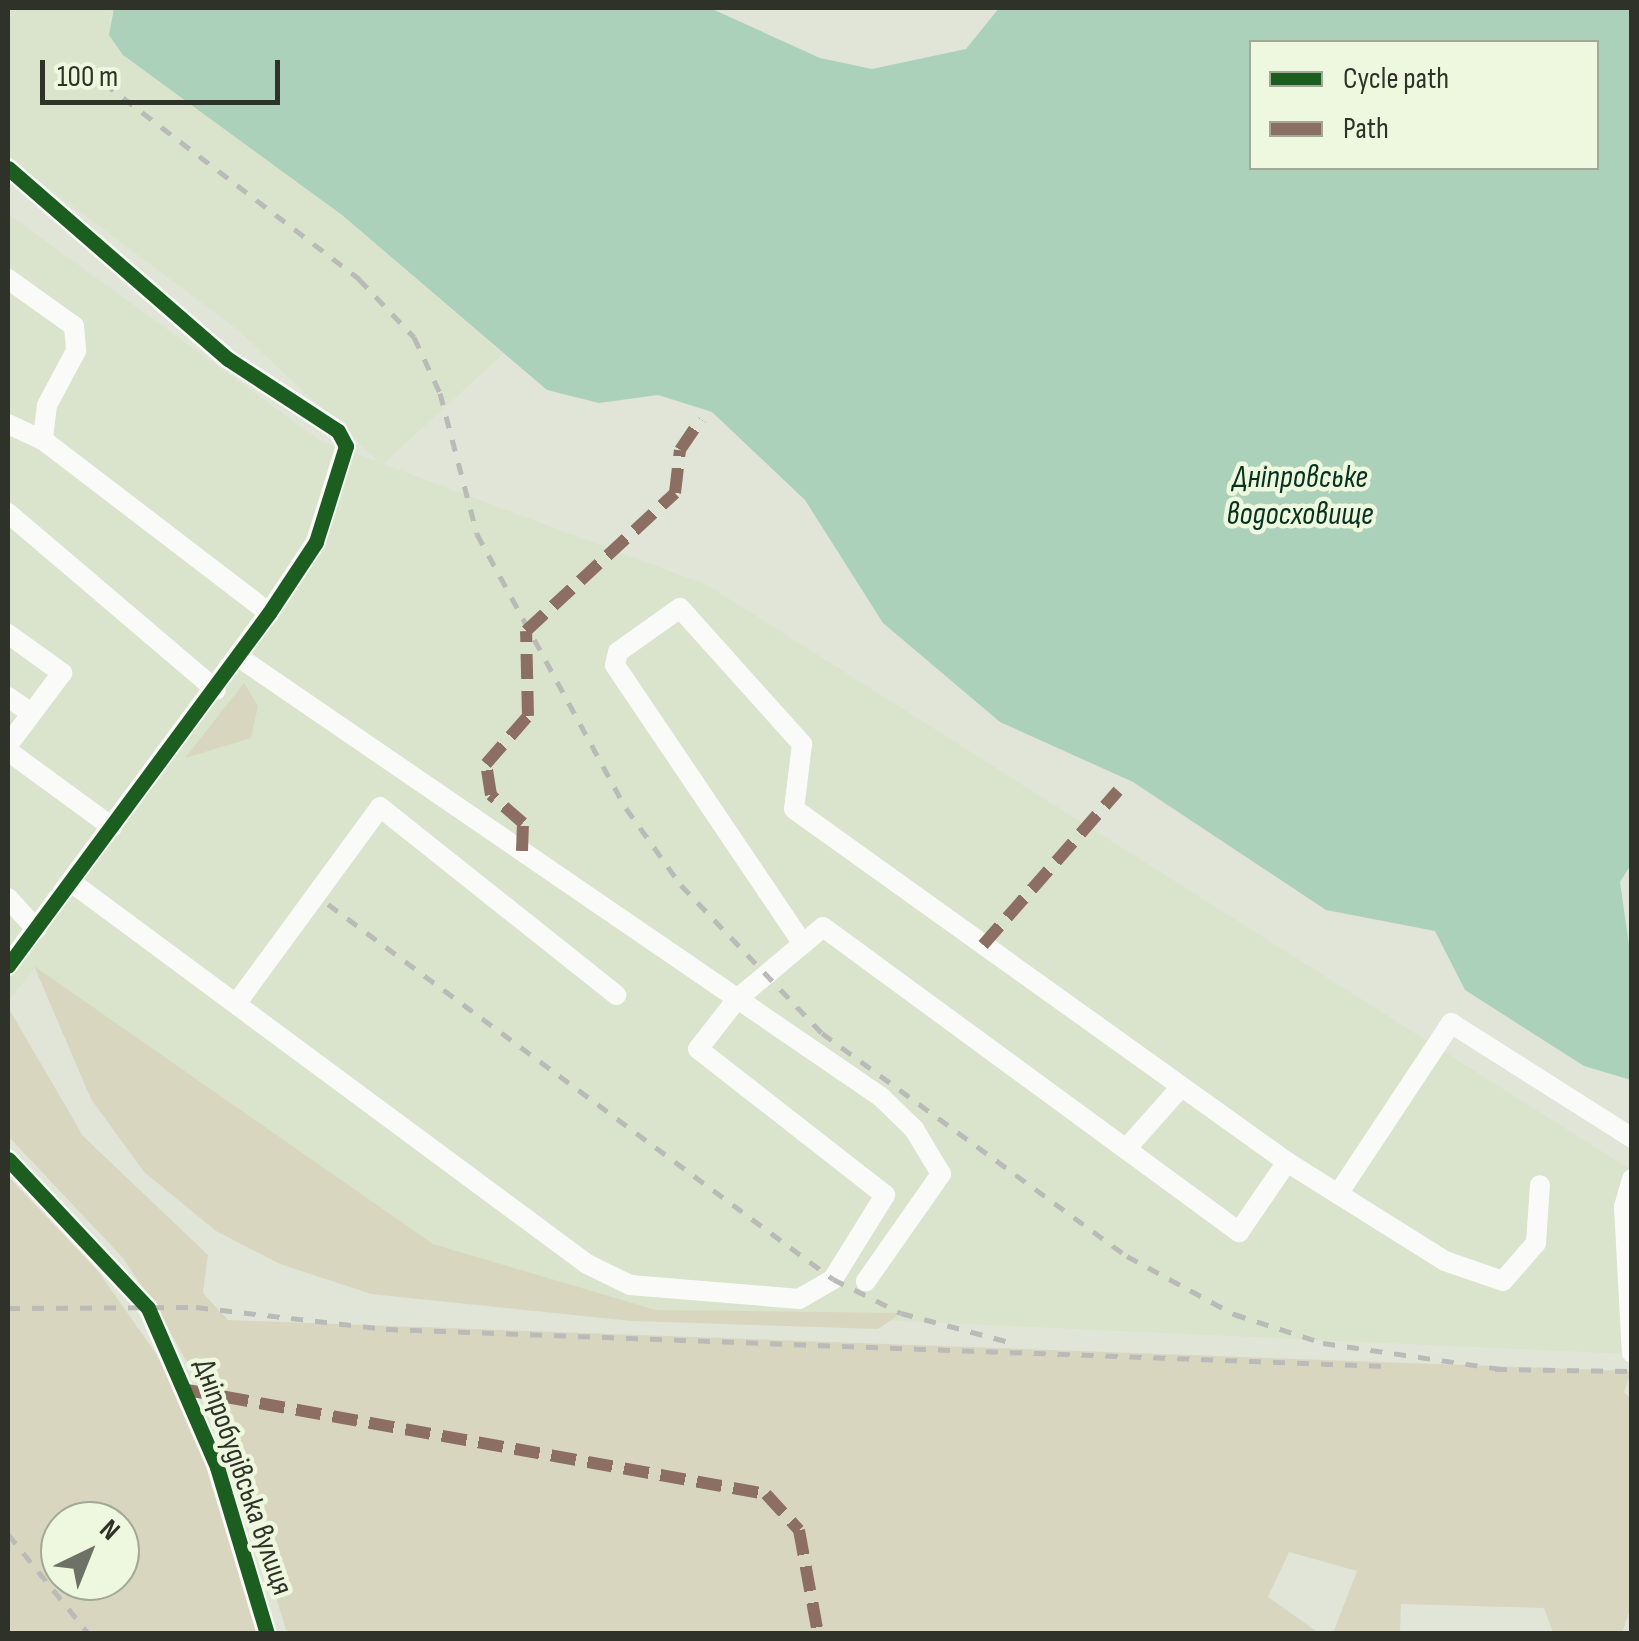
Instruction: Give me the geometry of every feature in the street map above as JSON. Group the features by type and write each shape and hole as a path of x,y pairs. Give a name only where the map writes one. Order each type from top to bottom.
{"street":[{"path":"8,168 228,359 338,431 346,460 316,542 240,658 8,966"},
{"path":"8,279 74,326 76,352 47,405 43,440"},
{"path":"8,424 43,440 270,613"},
{"path":"8,513 216,690"},
{"path":"803,944 614,664 618,652 680,608 802,744 794,809 1286,1162 1445,1261 1503,1281 1536,1242 1540,1185"},
{"path":"8,634 62,673 8,748 112,827"},
{"path":"240,658 880,1096 934,1153 941,1174 932,1197 866,1282"},
{"path":"8,697 31,713"},
{"path":"236,1004 380,808 616,995"},
{"path":"71,882 587,1264 630,1285 798,1300 833,1278 885,1195 698,1049 737,1000 823,927 1239,1232 1286,1162"},
{"path":"8,898 36,929"},
{"path":"1338,1194 1452,1023 1632,1138"},
{"path":"1126,1149 1181,1086"},
{"name":"Дніпробудівська вулиця","path":"8,1159 148,1308 217,1467 267,1634"},
{"path":"1632,1179 1624,1207 1632,1353"}],"shaded area":[{"path":"8,8 114,8 109,20 123,55 342,215 503,354 383,464 707,585 1631,1170 1631,1354 656,1310 433,1244 35,967 8,1002 8,214 321,441 379,462 238,330 8,158"},
{"path":"244,683 258,706 251,738 185,758"},
{"path":"34,966 433,1244 656,1310 901,1313 878,1329 632,1321 371,1294 280,1264 216,1231 144,1172 91,1099"},
{"path":"8,1007 83,1136 208,1255 203,1293 228,1320 1631,1371 1624,1392 1632,1400 1632,1603 1622,1633 1553,1633 1544,1608 1401,1604 1400,1633 1333,1633 1357,1571 1289,1552 1268,1597 1319,1633 287,1633 226,1435 165,1322 123,1258 8,1136"},
{"path":"8,1176 98,1271 183,1392 257,1633 8,1633"}],"water":[{"name":"Дніпровське водосховище","path":"114,8 710,8 820,58 872,69 966,49 999,8 1631,8 1632,863 1620,882 1631,959 1631,1080 1584,1066 1465,990 1435,931 1326,910 1133,782 1000,722 883,623 805,500 712,412 658,395 599,403 547,390 342,215 123,55 109,35"}],"railway":[{"path":"104,83 359,279 414,337 440,393 477,534 626,808 681,885 822,1033 1127,1256 1234,1314 1323,1343 1509,1370"},
{"path":"328,904 833,1279 901,1313 1009,1342"},
{"path":"8,1308 196,1307 386,1329 1385,1366"},
{"path":"1495,1369 1632,1371"},
{"path":"8,1534 89,1634"}],"marked path":[{"path":"522,851 523,823 491,795 486,764 528,716 526,631 675,493 680,450 701,419"},
{"path":"983,945 1118,791"},
{"path":"187,1390 766,1494 799,1530 818,1634"}],"cycle path":[{"path":"8,168 228,359 338,431 346,446 316,542 269,613 8,966"},
{"path":"8,1159 148,1308 217,1467 267,1634"}]}
